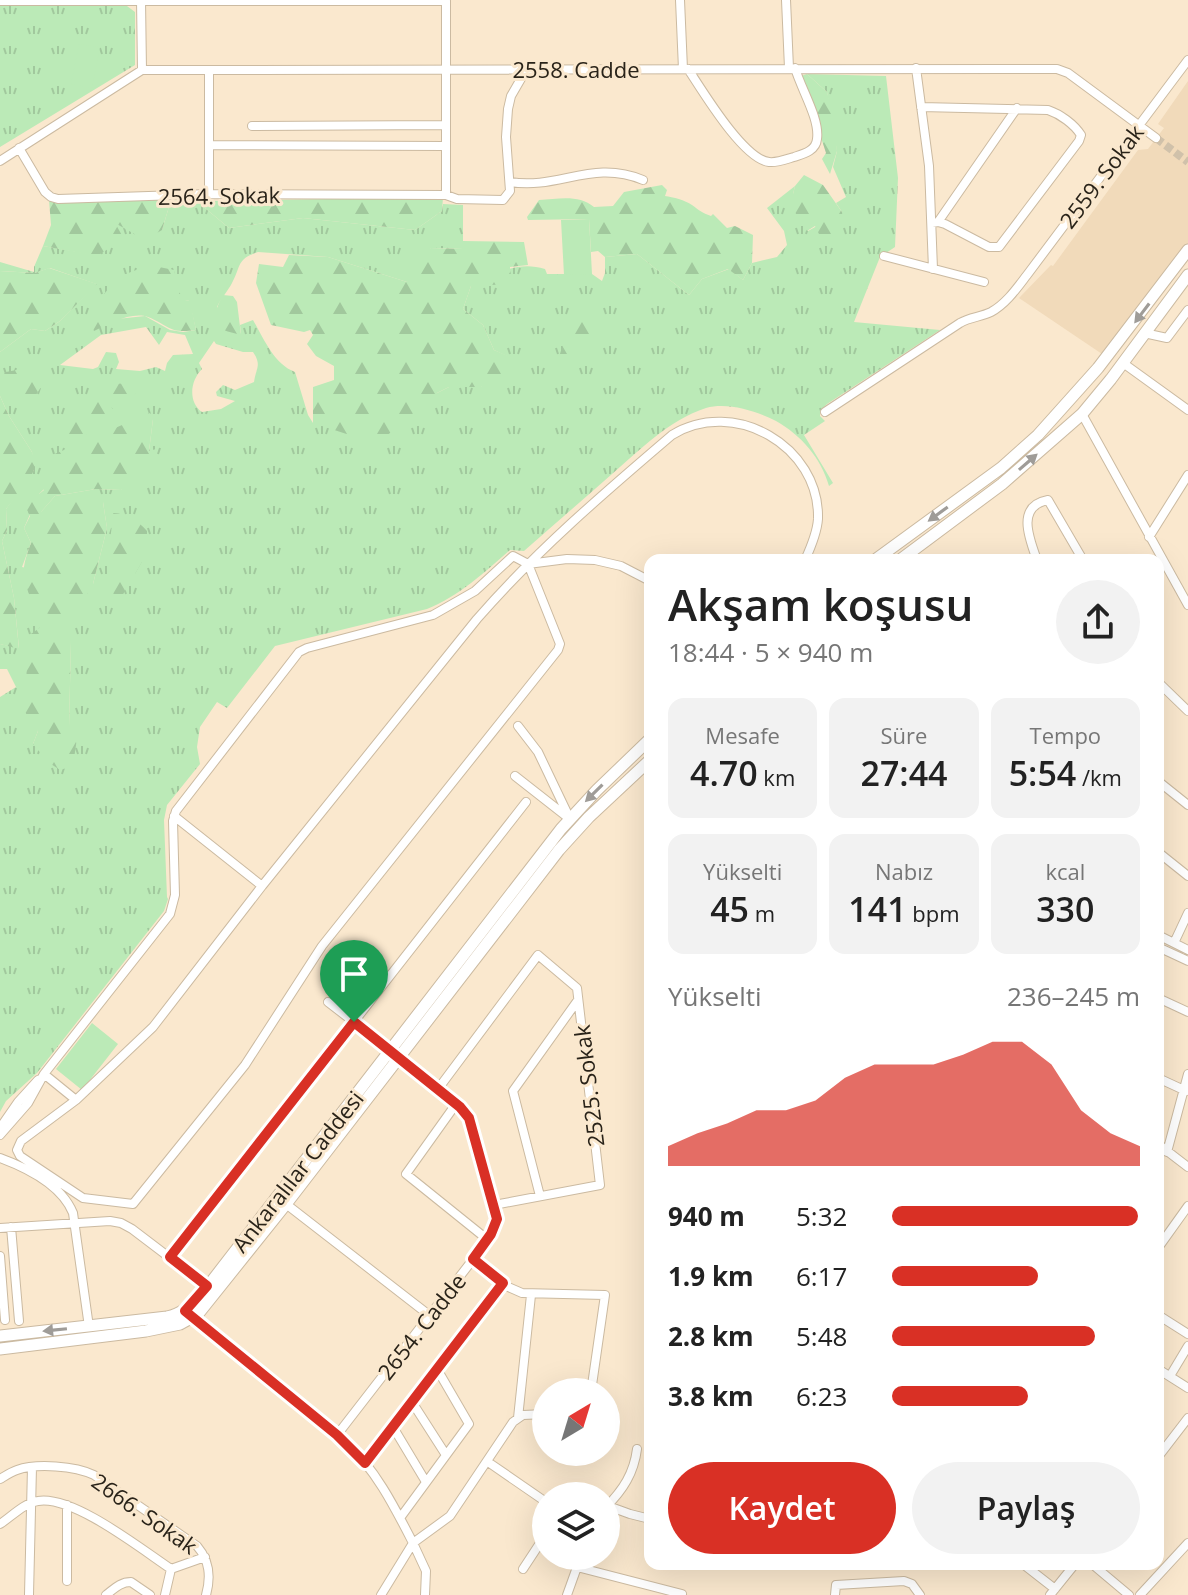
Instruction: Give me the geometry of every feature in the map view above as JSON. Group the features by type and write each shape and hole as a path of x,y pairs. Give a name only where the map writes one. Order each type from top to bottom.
{"main road":[{"path":"883,554 1019,451 1071,399 1188,250"},
{"path":"908,554 1011,477 1082,414 1188,275"},
{"path":"1071,399 1082,414"},
{"path":"967,493 977,504"},
{"name":"Ankaralılar Caddesi","path":"189,1314 205,1307 286,1204 570,819 644,745"},
{"name":"Ankaralılar Caddesi","path":"189,1314 207,1286 559,850 644,766"},
{"path":"0,1336 189,1314"},
{"path":"0,1349 175,1326 189,1314"}],"street":[{"path":"0,161 142,70 141,0"},
{"path":"680,0 686,69 728,127 756,155 769,162 804,153 817,142 815,121 792,68 786,0"},
{"path":"0,1 446,1 446,195"},
{"name":"2559. Sokak","path":"825,412 966,319 995,310 1015,291 1188,60"},
{"path":"916,68 935,223 933,269"},
{"name":"2558. Cadde","path":"142,70 1063,70 1156,138"},
{"path":"209,70 209,194"},
{"path":"526,70 509,101 506,137 510,182 541,183 609,171 643,180"},
{"path":"921,107 1052,111 1079,131 1079,141 999,247 989,247 949,226 935,223"},
{"path":"935,223 1017,108"},
{"path":"252,126 445,125"},
{"path":"209,145 445,146"},
{"name":"2564. Sokak","path":"19,148 45,192 54,198 209,194 446,195 457,199 503,200 510,191 510,182"},
{"path":"884,256 984,282"},
{"path":"1144,333 1167,338 1188,310"},
{"path":"1123,363 1188,410"},
{"path":"1082,414 1159,554"},
{"path":"528,564 560,644 558,650 322,946 245,1065 133,1204 83,1198 18,1153 21,1141 76,1100 153,1027 262,886 508,582 582,512 672,435 696,424 712,421 735,423 756,429 780,442 796,456 810,480 817,503 817,528 807,554"},
{"path":"1149,537 1188,475"},
{"path":"1035,554 1027,515 1033,506 1048,500 1080,554"},
{"path":"0,1128 170,914 175,895 174,816 299,652 433,615 475,591 513,556 528,564 567,559 595,560 621,566 644,578"},
{"path":"1164,563 1188,605"},
{"path":"1164,688 1188,711"},
{"path":"518,726 538,752 570,819"},
{"path":"515,776 570,819"},
{"path":"1164,786 1188,805"},
{"path":"170,1257 526,802"},
{"path":"174,816 262,886"},
{"path":"1164,857 1188,876"},
{"path":"1174,943 1188,913"},
{"path":"1164,938 1188,950"},
{"path":"1164,950 1188,961"},
{"name":"2525. Sokak","path":"438,1089 538,955 577,988 600,1185 540,1196"},
{"path":"494,1205 540,1196 513,1091 578,1000"},
{"path":"1164,1001 1188,1012"},
{"name":"2654. Cadde","path":"328,1002 467,1114 497,1219 488,1240 337,1435"},
{"path":"44,1074 76,1100"},
{"path":"0,1135 28,1103 44,1074"},
{"path":"1167,1152 1186,1091 1188,1074"},
{"path":"1164,1081 1186,1091"},
{"path":"456,1104 406,1174 488,1240"},
{"path":"1164,1149 1188,1167"},
{"path":"0,1158 33,1174 57,1190 69,1203 89,1327"},
{"path":"286,1204 429,1315"},
{"path":"1164,1240 1188,1206"},
{"path":"0,1228 74,1222 121,1223 207,1286"},
{"path":"11,1227 19,1321"},
{"path":"0,1256 5,1320"},
{"path":"473,1259 518,1292 531,1295 605,1295 593,1378"},
{"path":"365,1463 503,1283"},
{"path":"518,1418 531,1295"},
{"path":"189,1314 337,1435 365,1463 400,1518 426,1571 425,1595"},
{"path":"1164,1319 1188,1334"},
{"path":"1170,1376 1188,1346"},
{"path":"400,1518 469,1424 437,1369"},
{"path":"1164,1372 1188,1388"},
{"path":"412,1402 446,1455"},
{"path":"381,1595 413,1543 450,1516 506,1431 518,1418 532,1414"},
{"path":"1164,1449 1188,1418"},
{"path":"393,1427 426,1482"},
{"path":"620,1489 629,1478 637,1449"},
{"path":"488,1462 532,1492"},
{"path":"29,1595 32,1467"},
{"name":"2666. Sokak","path":"0,1479 17,1470 32,1467 72,1469 94,1475 201,1549 209,1577 206,1595"},
{"path":"0,1524 31,1503 42,1501 67,1505 87,1514 171,1569"},
{"path":"67,1505 67,1581"},
{"path":"620,1511 644,1518"},
{"path":"1164,1569 1188,1543"},
{"path":"523,1569 532,1555"},
{"path":"171,1569 205,1557"},
{"path":"165,1595 171,1569"},
{"path":"567,1595 576,1570"},
{"path":"589,1570 682,1594"},
{"path":"1029,1570 1052,1592 1070,1570"},
{"path":"1099,1570 1129,1595"},
{"path":"1140,1595 1163,1570"},
{"path":"835,1590 904,1581 912,1584 920,1595"},
{"path":"106,1595 118,1585 131,1582 150,1595"}],"shaded area":[{"path":"1188,81 1188,246 1105,356 1019,298 1053,266 1138,150 1148,149 1164,128 1158,124"}],"green space":[{"path":"0,5 127,6 135,12 135,65 0,147"},
{"path":"79,44 100,47 92,88 71,84"},
{"path":"807,74 886,76 898,178 895,247 880,257 854,322 940,330 820,411 825,421 804,435 833,483 829,486 821,466 802,440 776,421 742,408 706,408 692,413 656,436 524,551 510,550 450,598 427,609 275,646 227,708 217,702 200,727 197,747 200,764 167,805 164,820 168,899 164,911 37,1073 6,1101 0,1112 0,697 16,687 7,669 0,669 0,644 19,648 14,598 2,541 7,530 6,509 34,470 32,452 0,396 0,352 31,329 45,331 60,321 96,284 50,268 35,273 0,271 0,262 34,272 43,246 97,255 113,222 162,230 171,200 204,201 205,208 229,228 303,218 415,230 442,211 443,204 463,205 463,249 431,248 407,282 328,257 258,252 242,261 217,307 241,334 240,325 253,320 275,357 295,372 313,423 437,393 449,387 481,387 515,360 494,350 483,325 463,309 471,286 516,267 545,269 547,274 592,274 602,281 605,257 637,254 689,295 702,279 729,269 743,280 752,263 777,257 787,245 784,231 767,208 795,186 793,194 808,231 842,212 836,203 846,197 833,167 837,151 827,92","holes":["189,300 196,330 170,330 145,316 117,319","146,327 159,345 167,332 185,335 193,354 173,355 165,371 156,367 140,371 116,369 119,362 116,353 106,352 98,367 93,369 60,365 101,335","214,341 243,352 253,352 258,364 254,382 235,390 223,385 216,392 217,396 235,401 221,409 202,412 194,403 192,391 202,369 199,363","153,419 149,451 121,490 96,489 55,496 40,513 103,502 107,528 93,584 22,567 31,543 24,528 44,489","28,636 71,642 69,726 33,744 38,731"]},
{"path":"807,74 827,92 835,122 837,151 830,174 822,159 826,153 801,76"},
{"path":"804,175 823,185 842,212 843,222 837,242 819,234 815,226 807,231 787,200"},
{"path":"662,185 667,190 665,196 686,202 708,215 713,214 727,228 735,226 753,235 752,263 743,280 728,269 702,279 689,295 637,254 605,257 598,251 591,252 589,219 528,220 527,217 539,200 575,199 594,207 613,206 624,192"},
{"path":"443,197 442,211 415,230 303,218 229,228 205,208 204,201"},
{"path":"49,200 171,200 162,230 145,240 115,223 124,239 97,256 43,246 51,225"},
{"path":"589,219 592,274 564,275 561,220"},
{"path":"463,241 524,242 528,265 510,267 510,284 471,286 463,309 483,325 494,350 515,359 518,370 514,379 481,387 449,387 437,393 377,444 313,423 313,387 334,380 334,366 316,356 307,344 313,335 310,330 304,332 271,325 256,283 259,264 283,267 289,255 328,257 407,282 410,257 431,248 462,249"},
{"path":"149,265 174,270 182,301 190,300 196,330 175,330 148,317 135,316 94,331 87,315 118,277"},
{"path":"49,268 97,284 60,321 45,331 31,329 0,352 0,271 35,273"},
{"path":"223,295 233,296 237,302 241,335 221,328 216,321"},
{"path":"574,309 588,309 585,318 595,318 593,326 609,326 595,347 559,357"},
{"path":"32,367 55,383 49,390 41,387 34,398 39,401 31,410 8,398 20,394 21,386 1,386 2,376 6,372"},
{"path":"146,383 124,406 109,406 119,413 111,424 77,439 60,428 75,406 105,384"},
{"path":"0,396 35,461 28,482 6,509 7,530 2,541 14,598 19,649 0,644"},
{"path":"150,413 153,419 149,451 156,449 157,456 137,481 121,490 96,489 55,496 41,512 72,501 103,502 107,528 93,584 82,603 62,617 36,611 24,571 31,543 24,528 30,516 23,501 31,486 39,494 44,490 39,485 50,456"},
{"path":"113,513 132,518 147,531 147,553 118,603 108,570"},
{"path":"48,622 66,626 71,642 69,726 78,731 73,766 60,770 48,762 33,744 38,731 25,712 28,636"},
{"path":"92,1023 118,1044 82,1090 56,1069"}],"tunnel":[{"path":"1156,138 1188,162"}],"route":[{"path":"354,1022 467,1114 497,1219 491,1234 473,1259 503,1283 365,1463 337,1435 185,1311 207,1286 170,1257 354,1022"}]}
